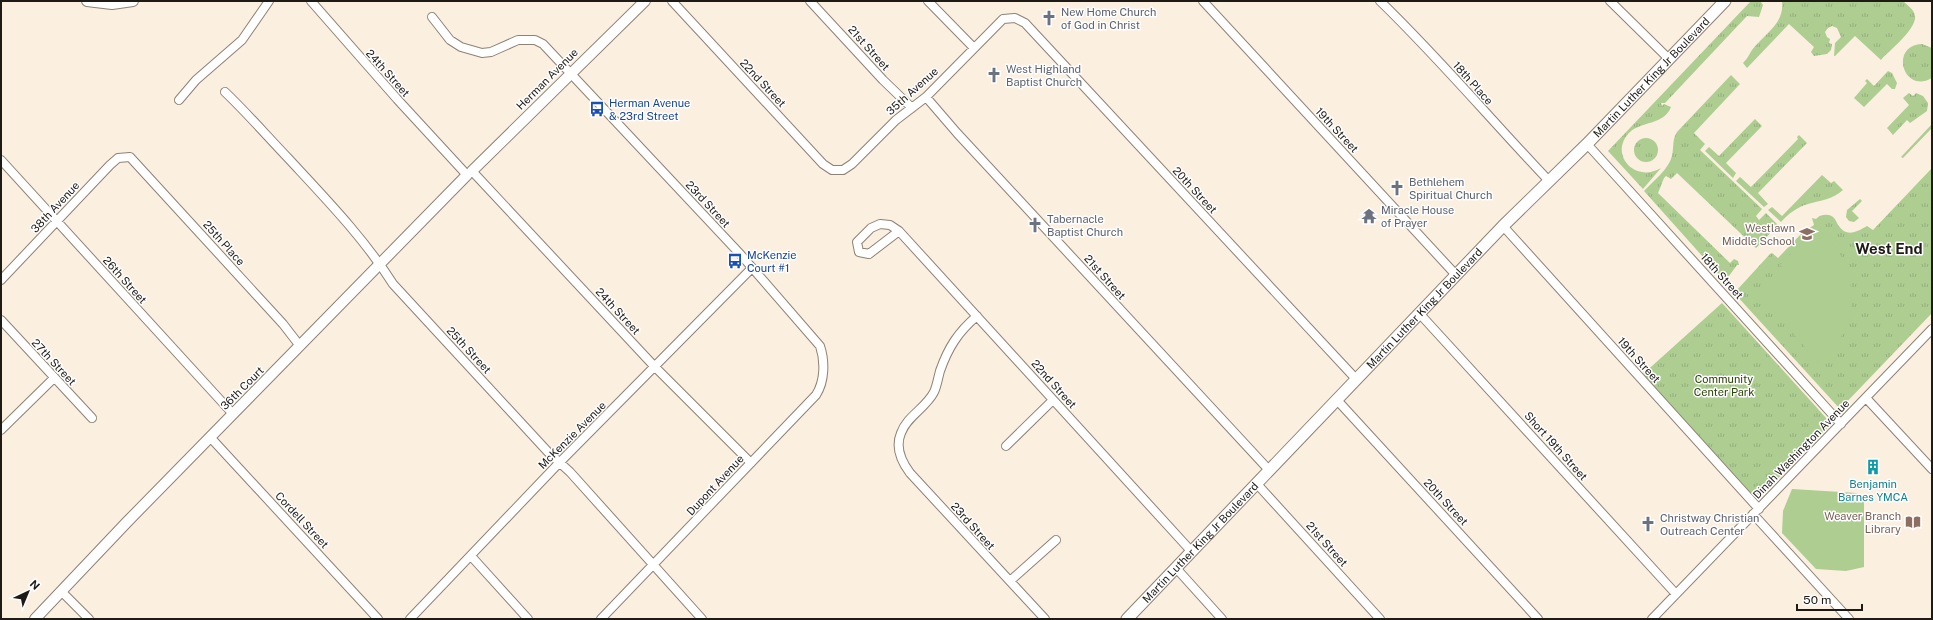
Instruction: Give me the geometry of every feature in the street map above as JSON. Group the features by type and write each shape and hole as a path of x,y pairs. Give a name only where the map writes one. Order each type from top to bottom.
{"main road":[{"name":"Martin Luther King Jr Boulevard","path":"1127,619 1337,400 1419,312 1503,226 1588,144 1725,1"}],"street":[{"path":"87,1 112,4 132,1"},
{"path":"180,100 196,80 242,40 269,1"},
{"name":"24th Street","path":"312,1 397,99 470,173 654,366 751,463"},
{"name":"Herman Avenue","path":"470,173 571,72 645,1"},
{"name":"22nd Street","path":"672,1 823,164 832,170 843,170"},
{"name":"21st Street","path":"810,1 912,108"},
{"path":"928,1 974,48"},
{"name":"19th Street","path":"1203,1 1456,274"},
{"name":"18th Place","path":"1380,1 1404,23 1466,93 1549,181"},
{"path":"1610,1 1669,59"},
{"name":"23rd Street","path":"432,17 450,40 461,47 482,53 491,52 518,40 535,40 543,44 571,72 752,268 815,339 823,354"},
{"name":"35th Avenue","path":"843,170 852,164 896,120 926,97 1003,19 1015,18"},
{"name":"20th Street","path":"1015,18 1025,23 1033,30 1356,379"},
{"name":"25th Street","path":"225,92 243,109 336,210 380,264 393,284 559,463 570,472 702,619"},
{"name":"21st Street","path":"926,97 962,139 1248,449 1270,470"},
{"name":"18th Street","path":"1588,144 1841,424"},
{"name":"38th Avenue","path":"1,280 110,165 118,158 130,157"},
{"name":"25th Place","path":"130,157 283,324 300,346"},
{"name":"26th Street","path":"1,160 233,414"},
{"name":"36th Court","path":"35,619 210,437 470,173"},
{"name":"22nd Street","path":"899,231 869,254 859,252 857,242 871,228 880,224 885,224 890,225 899,231 1192,552"},
{"name":"19th Street","path":"1503,226 1756,511 1849,619"},
{"name":"McKenzie Avenue","path":"410,619 559,463 752,268"},
{"name":"Short 19th Street","path":"1419,312 1676,594"},
{"name":"23rd Street","path":"977,316 964,326 951,344 939,373 934,392 921,409 906,423 901,433 900,455 910,473 1045,619"},
{"name":"27th Street","path":"1,320 92,418"},
{"name":"Dinah Washington Avenue","path":"1652,619 1932,329"},
{"name":"Dupont Avenue","path":"601,619 816,395 822,380 823,354"},
{"path":"1,430 54,378"},
{"path":"1866,398 1932,469"},
{"path":"1006,446 1053,400"},
{"name":"20th Street","path":"1337,400 1538,619"},
{"name":"Cordell Street","path":"210,437 378,619"},
{"name":"21st Street","path":"1257,484 1380,619"},
{"path":"1010,581 1056,540"},
{"path":"471,556 528,619"},
{"path":"1176,568 1222,619"},
{"path":"62,592 89,619"}],"green space":[{"path":"1751,1 1760,1 1763,5 1759,17 1747,16 1665,103 1661,103 1662,106 1664,104 1671,107 1668,113 1658,120 1640,126 1630,132 1624,140 1622,149 1623,157 1627,164 1642,172 1651,172 1661,168 1643,189 1608,151"},
{"path":"1782,1 1903,1 1910,7 1915,16 1912,27 1902,40 1881,60 1855,36 1834,56 1835,43 1841,37 1837,28 1832,26 1825,32 1827,37 1830,39 1829,43 1832,44 1831,50 1827,54 1814,56 1811,52 1814,47 1789,24 1747,68 1743,63 1752,50 1777,22 1782,9"},
{"path":"1922,44 1932,48 1932,78 1922,81 1914,80 1907,75 1903,60 1906,52 1912,46"},
{"path":"1888,71 1892,73 1897,83 1895,89 1892,89 1887,84 1864,107 1854,98 1867,83 1865,81 1867,79 1874,86"},
{"path":"1731,75 1740,84 1694,133 1705,144 1700,150 1762,209 1756,216 1759,220 1766,213 1778,225 1756,248 1677,173 1671,179 1666,176 1664,178 1658,193 1730,263 1734,259 1738,261 1739,265 1737,265 1729,276 1721,277 1644,191 1668,166 1672,156 1674,138 1677,132"},
{"path":"1909,93 1913,96 1916,93 1923,96 1928,103 1927,111 1910,123 1907,120 1893,135 1887,128 1909,105 1903,98"},
{"path":"1755,119 1762,126 1726,163 1736,173 1733,178 1705,151 1709,147 1719,156"},
{"path":"1932,124 1932,128 1903,158 1901,157"},
{"path":"1799,135 1807,143 1758,193 1768,204 1764,207 1736,181 1740,177 1751,187 1798,139 1797,137"},
{"path":"1646,138 1655,141 1658,150 1655,159 1646,162 1637,159 1634,150 1637,141"},
{"path":"1932,168 1932,313 1840,409 1736,295 1737,290 1770,254 1772,253 1778,258 1802,233 1814,225 1812,218 1816,219 1822,215 1830,215 1835,219 1842,230 1849,233 1867,226 1873,230"},
{"path":"1822,175 1831,183 1834,181 1843,190 1831,198 1796,209 1781,222 1768,210 1772,207 1782,216"},
{"path":"1860,199 1862,201 1852,211 1859,218 1854,222 1849,221 1846,217 1847,210"},
{"path":"1817,227 1840,254 1849,275 1852,293 1851,312 1843,334 1819,363 1765,301 1765,291 1786,271 1780,265"},
{"name":"Community Center Park","path":"1722,303 1827,419 1827,428 1758,499 1755,498 1642,375"},
{"path":"1792,489 1857,493 1864,499 1864,567 1846,571 1816,569 1782,533 1783,511"}],"place":[{"name":"New Home Church of God in Christ","path":"1049,18"},
{"name":"West Highland Baptist Church","path":"994,75"},
{"name":"Herman Avenue & 23rd Street","path":"597,109"},
{"name":"Bethlehem Spiritual Church","path":"1397,188"},
{"name":"Miracle House of Prayer","path":"1369,216"},
{"name":"Tabernacle Baptist Church","path":"1035,225"},
{"name":"Westlawn Middle School","path":"1807,234"},
{"name":"McKenzie Court #1","path":"735,261"},
{"name":"Benjamin Barnes YMCA","path":"1873,467"},
{"name":"Weaver Branch Library","path":"1913,522"},
{"name":"Christway Christian Outreach Center","path":"1648,524"}],"district":[{"name":"West End","path":"1889,248"}]}
